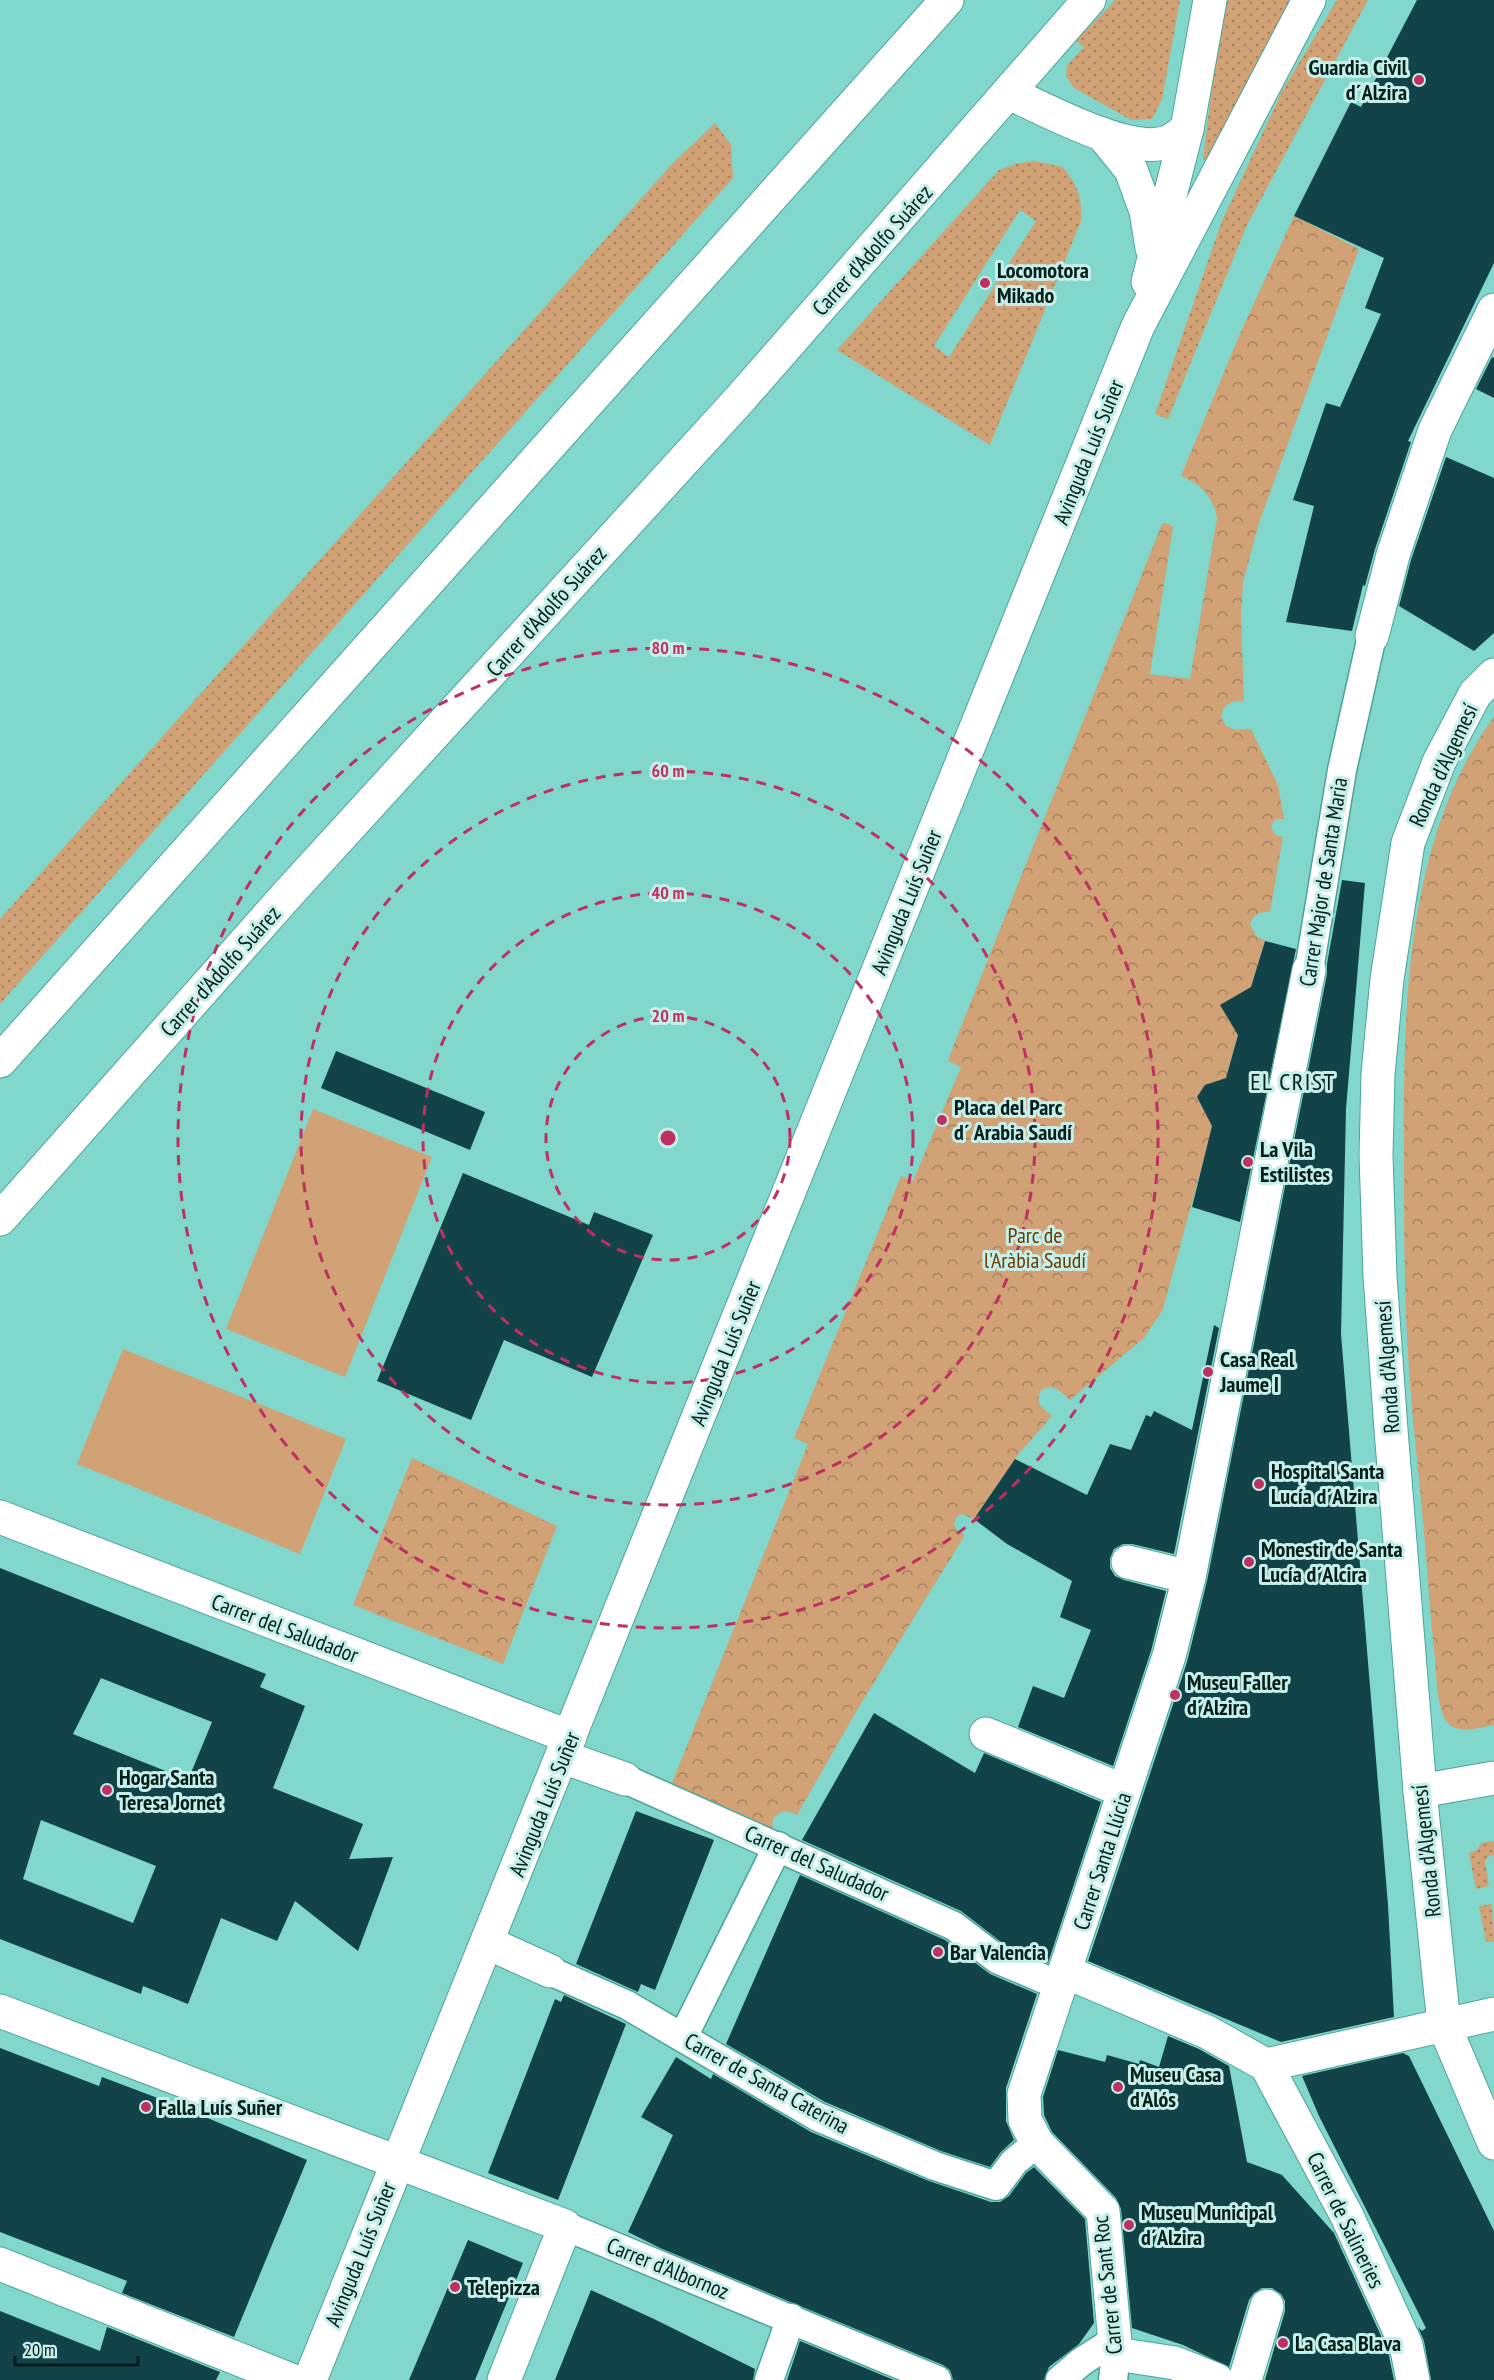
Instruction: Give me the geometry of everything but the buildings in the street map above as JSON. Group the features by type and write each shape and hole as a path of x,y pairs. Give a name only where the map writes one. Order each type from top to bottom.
{"street":[{"path":"0,1061 947,0"},
{"name":"Carrer d'Adolfo Suárez","path":"0,1219 286,896 740,399 1089,0"},
{"name":"Avinguda Luís Suñer","path":"1138,326 1153,256 1187,129 1210,0"},
{"name":"Avinguda Luís Suñer","path":"310,2380 1138,326 1309,0"},
{"path":"1009,93 1102,134 1141,145 1167,142 1187,129"},
{"path":"1102,134 1131,170 1146,211 1153,256"},
{"name":"Carrer Major de Santa Maria","path":"1209,1472 1309,970 1342,770 1372,636 1393,555 1435,430 1493,313"},
{"name":"Ronda d'Algemesí","path":"1494,675 1475,694 1439,762 1408,843 1387,979 1378,1074 1376,1155 1380,1275 1420,1791 1444,2025 1494,2143"},
{"name":"Carrer Santa Llúcia","path":"1037,2143 1025,2120 1024,2094 1169,1656 1189,1577 1209,1472"},
{"name":"Carrer del Saludador","path":"0,1517 567,1747 625,1779 954,1926 997,1959 1044,1979 1064,1978"},
{"path":"1128,1562 1189,1577"},
{"path":"986,1734 1124,1791"},
{"path":"1420,1791 1494,1778"},
{"path":"683,2037 778,1846"},
{"name":"Carrer de Santa Caterina","path":"488,1943 627,2005 818,2117 935,2166 996,2186 1014,2162 1037,2143"},
{"path":"1064,1978 1207,2032 1266,2065 1494,2014"},
{"name":"Carrer d'Albornoz","path":"0,2011 565,2226 937,2380"},
{"name":"Carrer de Salineries","path":"1266,2065 1347,2216 1406,2346 1413,2380"},
{"name":"Carrer de Sant Roc","path":"1037,2143 1103,2211 1115,2358"},
{"path":"504,2380 565,2226"},
{"path":"0,2264 291,2380"},
{"path":"1245,2380 1267,2306"},
{"path":"769,2380 790,2318"},
{"path":"1060,2380 1081,2362 1115,2358 1175,2363 1217,2380"}],"green space":[{"path":"1115,0 1180,0 1162,100 1152,119 1131,120 1074,88 1066,76 1067,65 1084,47 1076,41"},
{"path":"1223,0 1291,0 1206,160 1203,159"},
{"path":"1337,0 1368,0 1247,225 1168,419 1155,414 1222,221 1282,91"},
{"path":"715,123 731,145 733,178 0,1004 0,919 672,164"},
{"path":"1034,161 1063,167 1078,192 1081,221 990,445 837,350 999,170","holes":["1020,210 1036,221 949,357 934,346"]},
{"name":"Parc de l'Aràbia Saudí","path":"1294,216 1359,249 1259,523 1243,582 1241,616 1244,701 1232,702 1224,707 1221,717 1226,726 1236,730 1251,729 1278,785 1284,819 1276,819 1272,827 1276,835 1283,837 1270,912 1258,914 1250,924 1257,937 1265,940 1248,997 1225,1007 1229,1019 1240,1026 1224,1086 1205,1085 1199,1097 1202,1108 1216,1114 1163,1309 1144,1338 1070,1400 1054,1388 1041,1390 1039,1402 1052,1416 1018,1455 974,1519 961,1514 956,1518 954,1524 957,1530 965,1535 860,1705 797,1815 784,1812 773,1818 772,1830 777,1835 672,1783 808,1444 794,1438 901,1176 913,1181 961,1067 948,1061 955,1042 1162,524 1166,523 1173,527 1150,674 1190,679 1217,518 1205,492 1181,476 1239,336"},
{"path":"1494,717 1494,1725 1467,1730 1454,1728 1445,1719 1440,1705 1437,1683 1407,1330 1404,1208 1405,1046 1408,987 1415,929 1426,872 1442,817 1464,765"},
{"path":"313,1109 432,1157 345,1377 226,1329"},
{"path":"123,1349 346,1439 300,1554 77,1464"},
{"path":"412,1458 557,1526 503,1664 353,1605"},
{"path":"1494,1841 1494,1855 1489,1856 1485,1861 1489,1886 1476,1889 1469,1853 1477,1850 1481,1843"},
{"path":"1492,1904 1494,1942 1486,1942 1479,1906"}],"place":[{"name":"Guardia Civil d´Alzira","path":"1419,80"},
{"name":"Locomotora Mikado","path":"985,283"},
{"name":"Placa del Parc d´ Arabia Saudí","path":"942,1120"},
{"name":"La Vila Estilistes","path":"1248,1162"},
{"name":"Casa Real Jaume I","path":"1208,1372"},
{"name":"Hospital Santa Lucía d´Alzira","path":"1259,1484"},
{"name":"Monestir de Santa Lucía d´Alcira","path":"1249,1562"},
{"name":"Museu Faller d´Alzira","path":"1175,1695"},
{"name":"Hogar Santa Teresa Jornet","path":"107,1790"},
{"name":"Bar Valencia","path":"938,1952"},
{"name":"Museu Casa d'Alós","path":"1118,2087"},
{"name":"Falla Luís Suñer","path":"146,2107"},
{"name":"Museu Municipal d´Alzira","path":"1129,2225"},
{"name":"Telepizza","path":"455,2287"},
{"name":"La Casa Blava","path":"1283,2343"}],"district":[{"name":"EL CRIST","path":"1293,1082"}]}
